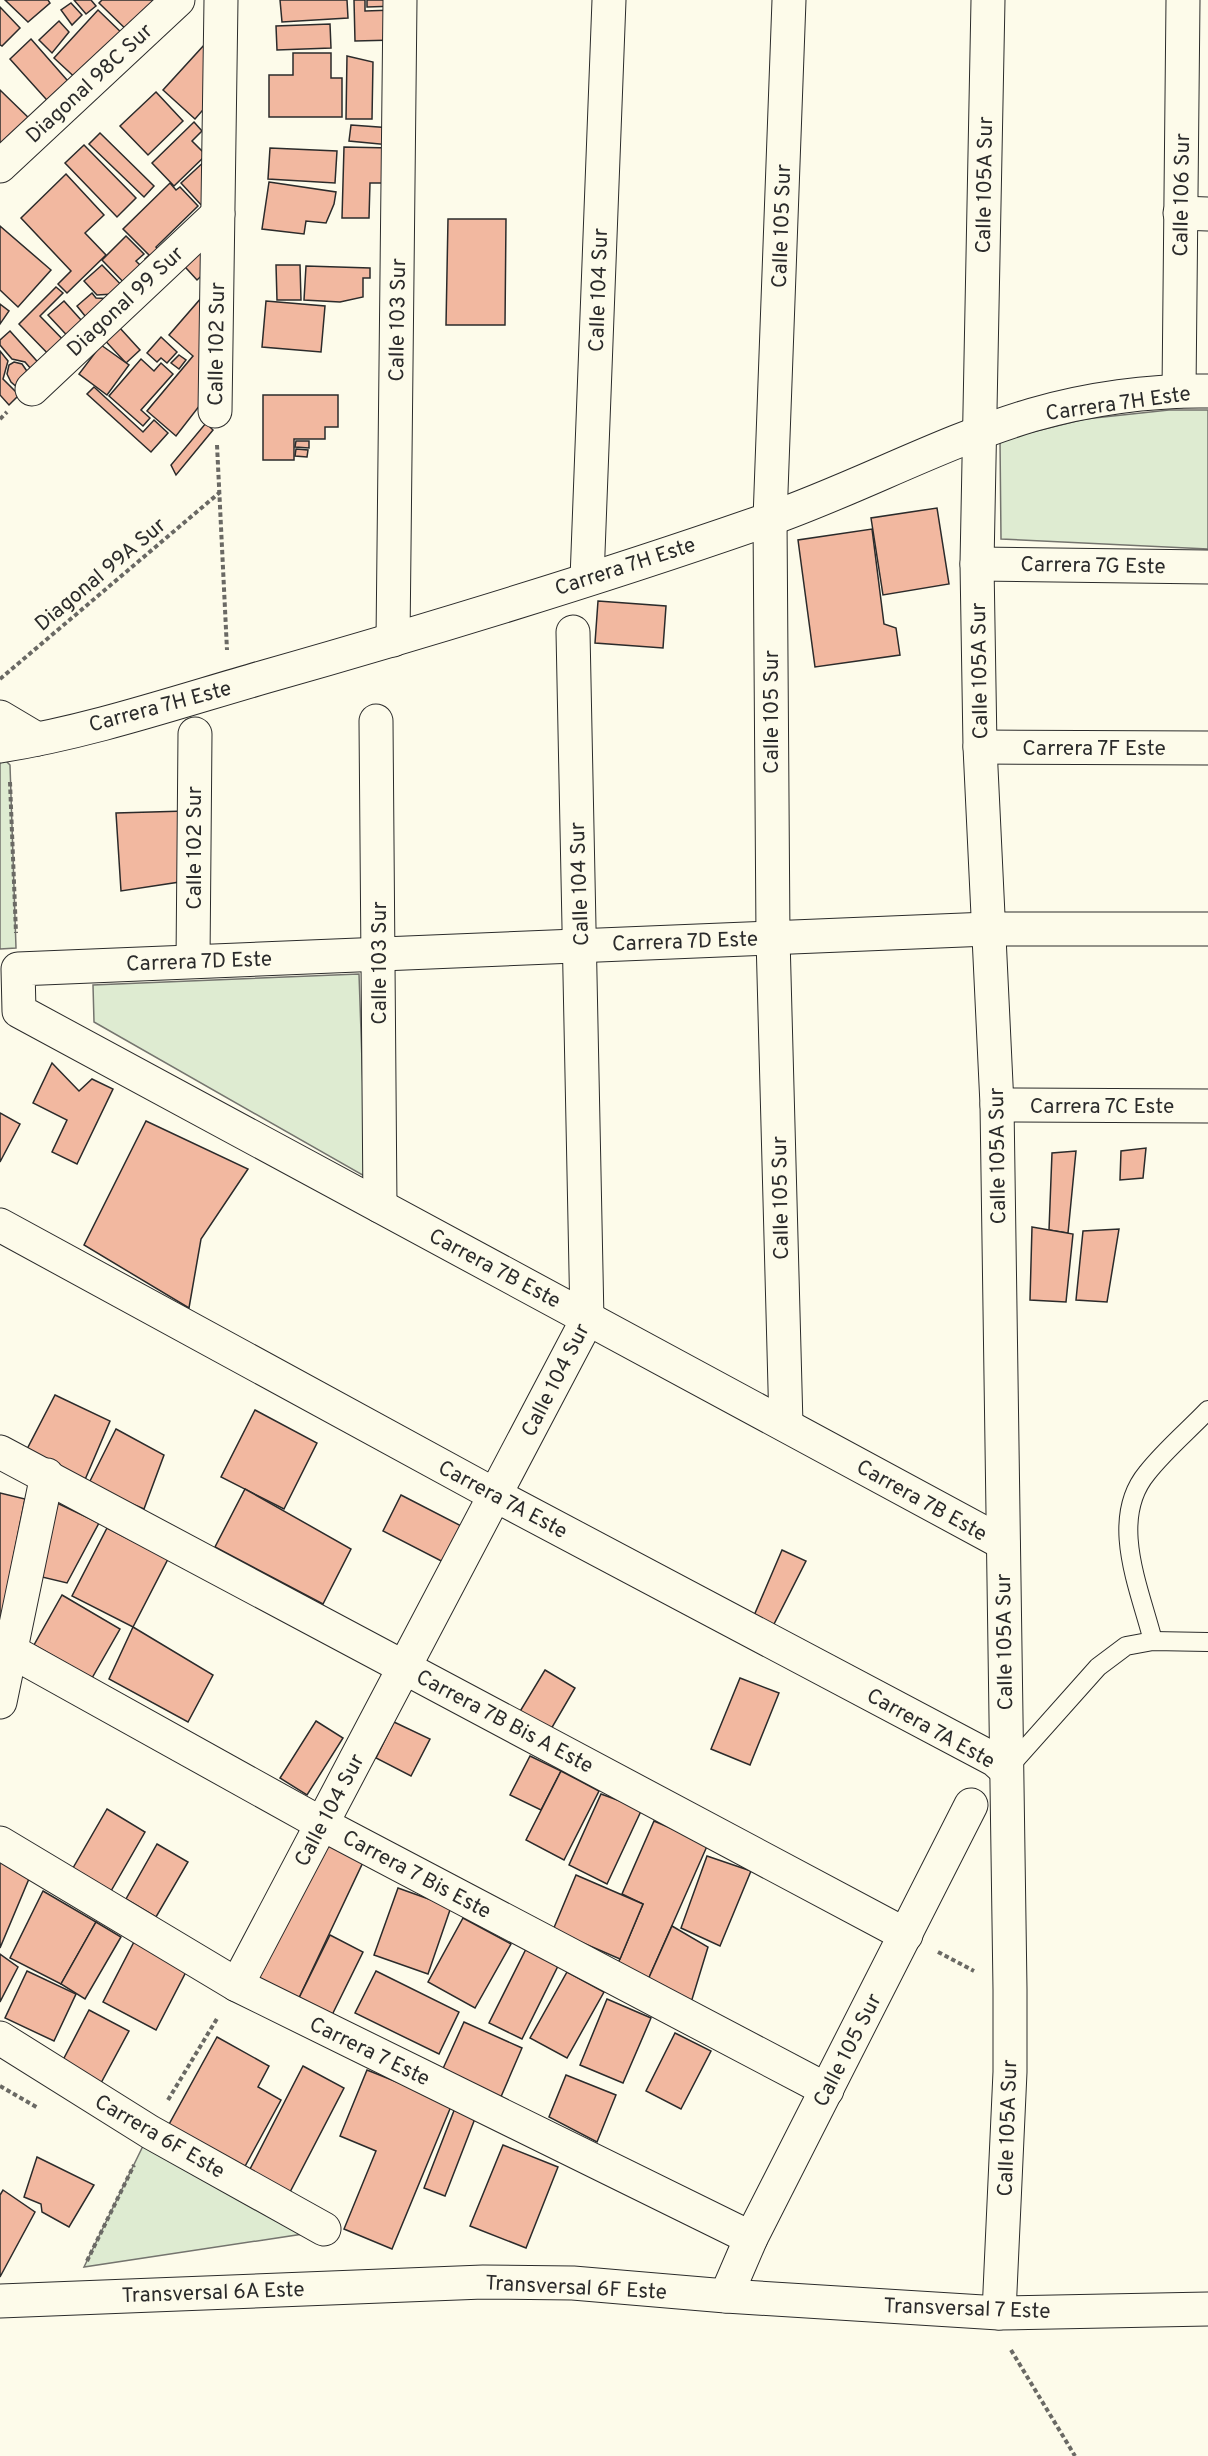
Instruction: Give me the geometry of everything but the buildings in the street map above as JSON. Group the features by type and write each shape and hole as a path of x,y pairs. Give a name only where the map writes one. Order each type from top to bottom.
{"street":[{"name":"Diagonal 98C Sur","path":"0,166 178,0"},
{"name":"Calle 102 Sur","path":"215,411 221,0"},
{"name":"Calle 103 Sur","path":"393,640 400,0"},
{"name":"Calle 104 Sur","path":"587,579 609,0"},
{"name":"Calle 105 Sur","path":"786,1425 773,938 770,519 789,0"},
{"name":"Calle 105A Sur","path":"988,0 977,564 980,747 997,1105 1010,1989 1010,2072 999,2313"},
{"name":"Calle 106 Sur","path":"1183,0 1195,42 1193,391"},
{"name":"Diagonal 99 Sur","path":"32,389 218,214"},
{"name":"Carrera 7H Este","path":"12,737 229,687 393,640 587,579 770,519 1032,415 1081,404 1193,391"},
{"name":"Carrera 7G Este","path":"977,564 1208,567"},
{"name":"Calle 104 Sur","path":"237,1985 587,1320 573,632"},
{"name":"Calle 103 Sur","path":"376,721 380,1206"},
{"name":"Calle 102 Sur","path":"193,961 195,734"},
{"name":"Carrera 7F Este","path":"980,747 1208,748"},
{"name":"Carrera 7D Este","path":"18,969 988,929 1208,929"},
{"name":"Carrera 7B Este","path":"18,969 19,1011 1003,1544"},
{"name":"Carrera 7C Este","path":"997,1105 1208,1106"},
{"name":"Carrera 7A Este","path":"0,1225 495,1495 995,1760 1006,1770"},
{"name":"Carrera 7B Bis A Este","path":"0,1452 47,1475 906,1935"},
{"path":"0,1702 47,1475"},
{"name":"Carrera 7 Bis Este","path":"11,1651 322,1824 827,2090"},
{"name":"Calle 105 Sur","path":"726,2296 751,2238 971,1806"},
{"name":"Carrera 7 Este","path":"0,1844 237,1985 751,2238"},
{"name":"Carrera 6F Este","path":"0,2038 150,2132 324,2229"},
{"name":"Transversal 6F Este","path":"426,2283 573,2283 726,2296"},
{"name":"Transversal 6A Este","path":"0,2301 426,2283"},
{"name":"Transversal 7 Este","path":"726,2296 999,2313 1208,2309"}],"lane":[{"path":"1153,1641 1130,1555 1128,1511 1145,1474 1208,1410"},
{"path":"1006,1770 1098,1667 1126,1646 1153,1641 1208,1642"}],"path":[{"name":"Calle 102 Sur","path":"215,411 229,687"},
{"name":"Diagonal 99A Sur","path":"0,679 219,493"},
{"path":"12,737 18,969"},
{"path":"906,1935 1010,1989"},
{"path":"999,2313 1011,2350 1075,2456"}],"green space":[{"path":"1169,410 1208,410 1208,549 1001,539 1000,440 1085,419"},
{"path":"0,755 10,765 16,948 0,949"},
{"path":"359,974 366,1177 94,1022 93,985"},
{"path":"143,2146 303,2234 84,2267"}]}
